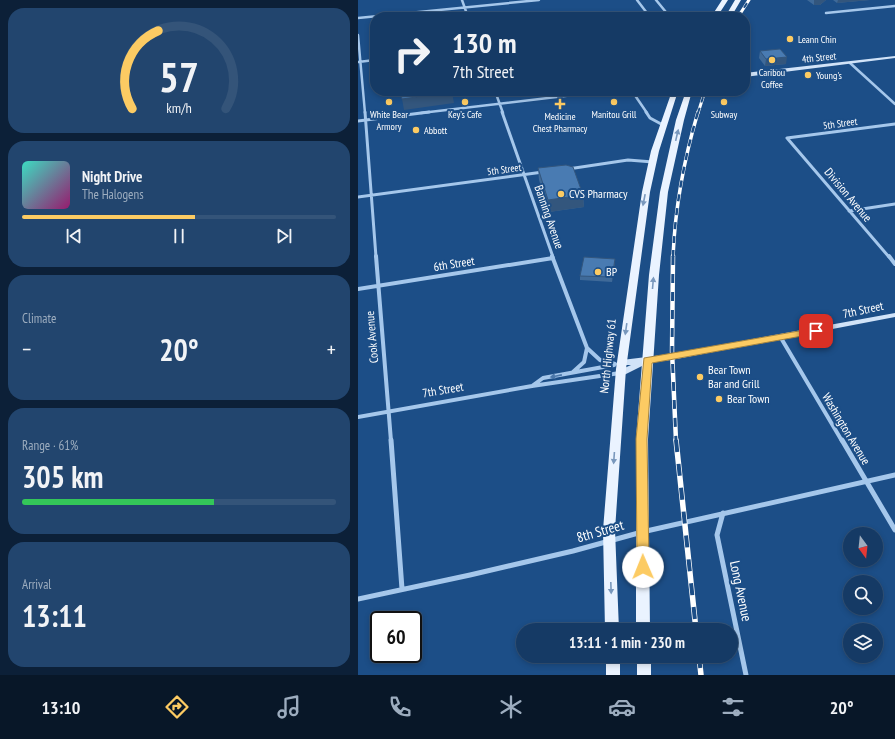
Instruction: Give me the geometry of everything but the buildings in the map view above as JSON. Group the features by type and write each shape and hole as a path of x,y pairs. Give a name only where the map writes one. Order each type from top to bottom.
{"main road":[{"path":"717,12 725,0"},
{"path":"731,12 738,0"},
{"name":"North Highway 61","path":"612,623 609,540 619,367 641,220 652,162 673,96"},
{"path":"643,623 642,439 647,360 660,220 668,173 680,120 687,96"},
{"path":"652,162 664,166 668,173"},
{"path":"613,663 613,675"},
{"path":"644,663 644,675"}],"street":[{"path":"462,0 466,12"},
{"path":"416,12 539,0"},
{"path":"637,0 646,12"},
{"path":"656,0 666,12"},
{"path":"826,13 895,6"},
{"path":"358,18 370,17"},
{"name":"Cook Avenue","path":"358,36 359,62 372,196 402,589"},
{"name":"4th Street","path":"750,74 895,57"},
{"path":"359,62 370,61"},
{"path":"850,63 895,104"},
{"name":"Banning Avenue","path":"498,96 553,258 588,348 600,360 619,367"},
{"path":"358,121 566,96"},
{"path":"635,96 650,118 663,125"},
{"name":"5th Street","path":"788,138 895,124"},
{"name":"Division Avenue","path":"788,138 895,264"},
{"path":"560,170 628,160 652,162"},
{"name":"5th Street","path":"358,197 546,172"},
{"path":"850,211 895,204"},
{"name":"6th Street","path":"358,289 553,258"},
{"name":"7th Street","path":"358,417 532,386 574,382 619,367 647,360 781,338 895,315"},
{"name":"Washington Avenue","path":"781,338 895,530"},
{"path":"573,372 584,362 588,348"},
{"name":"7th Street","path":"532,386 543,378 573,372 619,367"},
{"name":"8th Street","path":"358,599 895,474"},
{"name":"Long Avenue","path":"723,513 717,534 746,675"}],"railway":[{"path":"741,12 749,0"},
{"path":"698,113 703,96"},
{"path":"673,257 681,184 688,148 698,112"},
{"path":"673,256 672,351 676,441"},
{"path":"676,440 695,623"},
{"path":"700,663 701,675"}],"place":[{"name":"Leann Chin","path":"790,39"},
{"name":"Caribou Coffee","path":"772,60"},
{"name":"Young's","path":"808,75"},
{"name":"White Bear Armory","path":"389,102"},
{"name":"Key’s Cafe","path":"465,102"},
{"name":"Manitou Grill","path":"614,102"},
{"name":"Subway","path":"724,102"},
{"name":"Medicine Chest Pharmacy","path":"560,104"},
{"name":"Abbott","path":"416,130"},
{"name":"CVS Pharmacy","path":"561,194"},
{"name":"BP","path":"598,272"},
{"name":"Bear Town Bar and Grill","path":"700,377"},
{"name":"Bear Town","path":"719,399"}],"route":[{"path":"643,567 642,439 647,360 671,358 816,331"}]}
